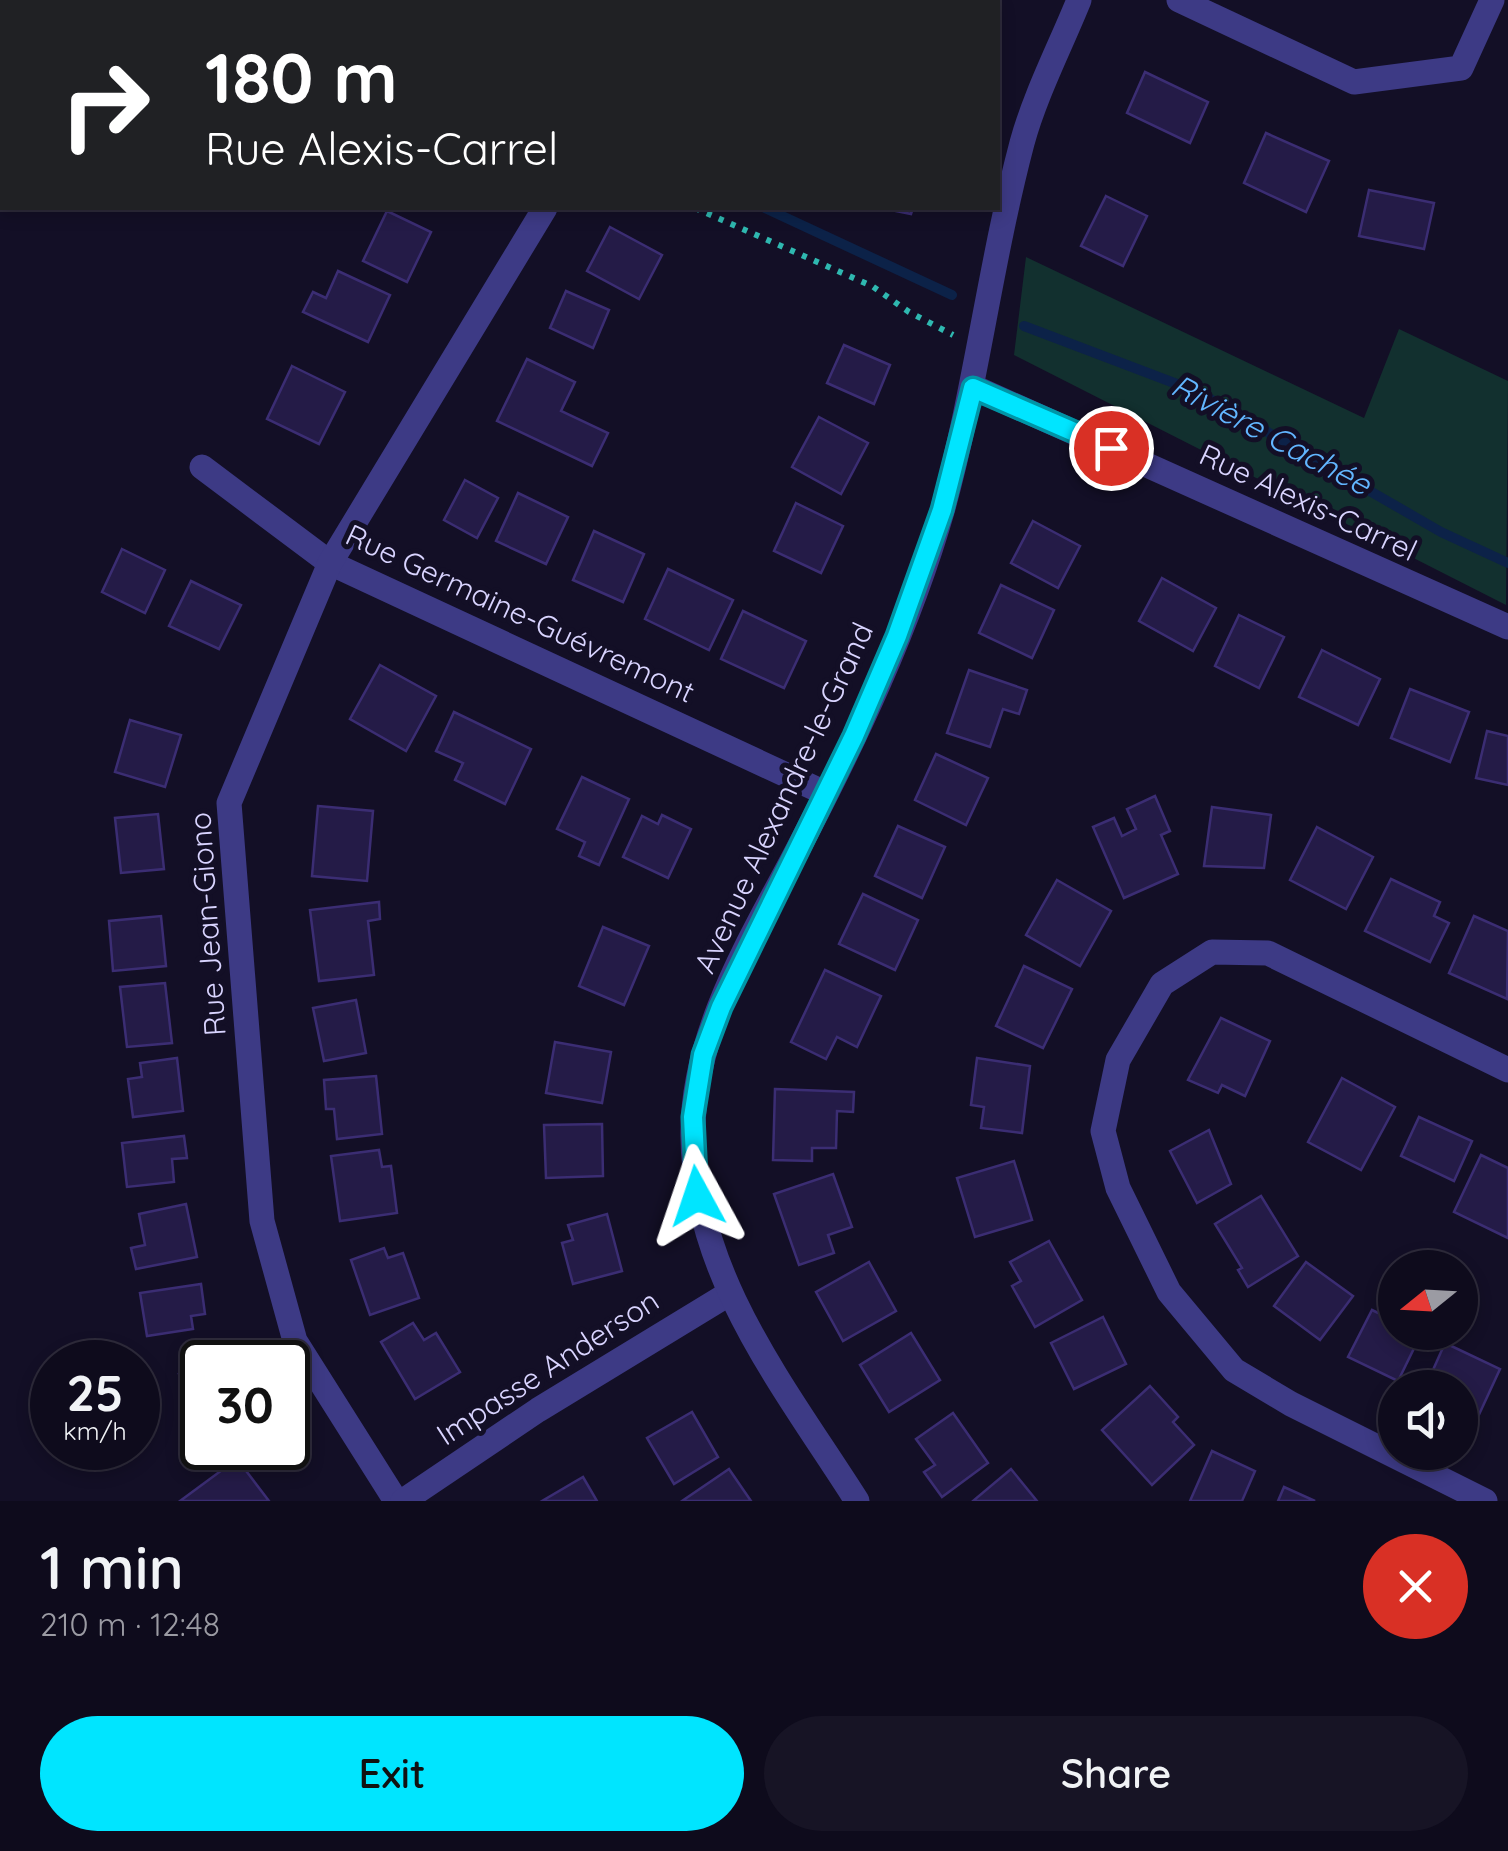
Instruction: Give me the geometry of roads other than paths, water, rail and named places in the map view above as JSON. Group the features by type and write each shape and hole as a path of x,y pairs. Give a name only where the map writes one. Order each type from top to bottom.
{"street":[{"name":"Avenue Alexandre-le-Grand","path":"858,1501 730,1293 708,1241 697,1196 692,1140 698,1078 721,1007 825,793 923,571 973,388 1023,140 1079,0"},
{"path":"1179,0 1354,82 1461,68 1492,0"},
{"name":"Rue Jean-Giono","path":"400,1501 296,1340 262,1221 229,803 330,563 544,210"},
{"name":"Rue Alexis-Carrel","path":"973,388 1508,627"},
{"name":"Rue Germaine-Guévremont","path":"202,467 330,563 825,793"},
{"path":"1484,1501 1292,1404 1234,1370 1169,1292 1118,1188 1103,1131 1118,1060 1162,984 1212,952 1268,952 1508,1070"},
{"name":"Impasse Anderson","path":"400,1501 538,1410 730,1293"}],"waterway":[{"name":"Rivière Cachée","path":"769,210 952,295"},
{"name":"Rivière Cachée","path":"1024,326 1198,392 1441,532 1508,563"}]}
